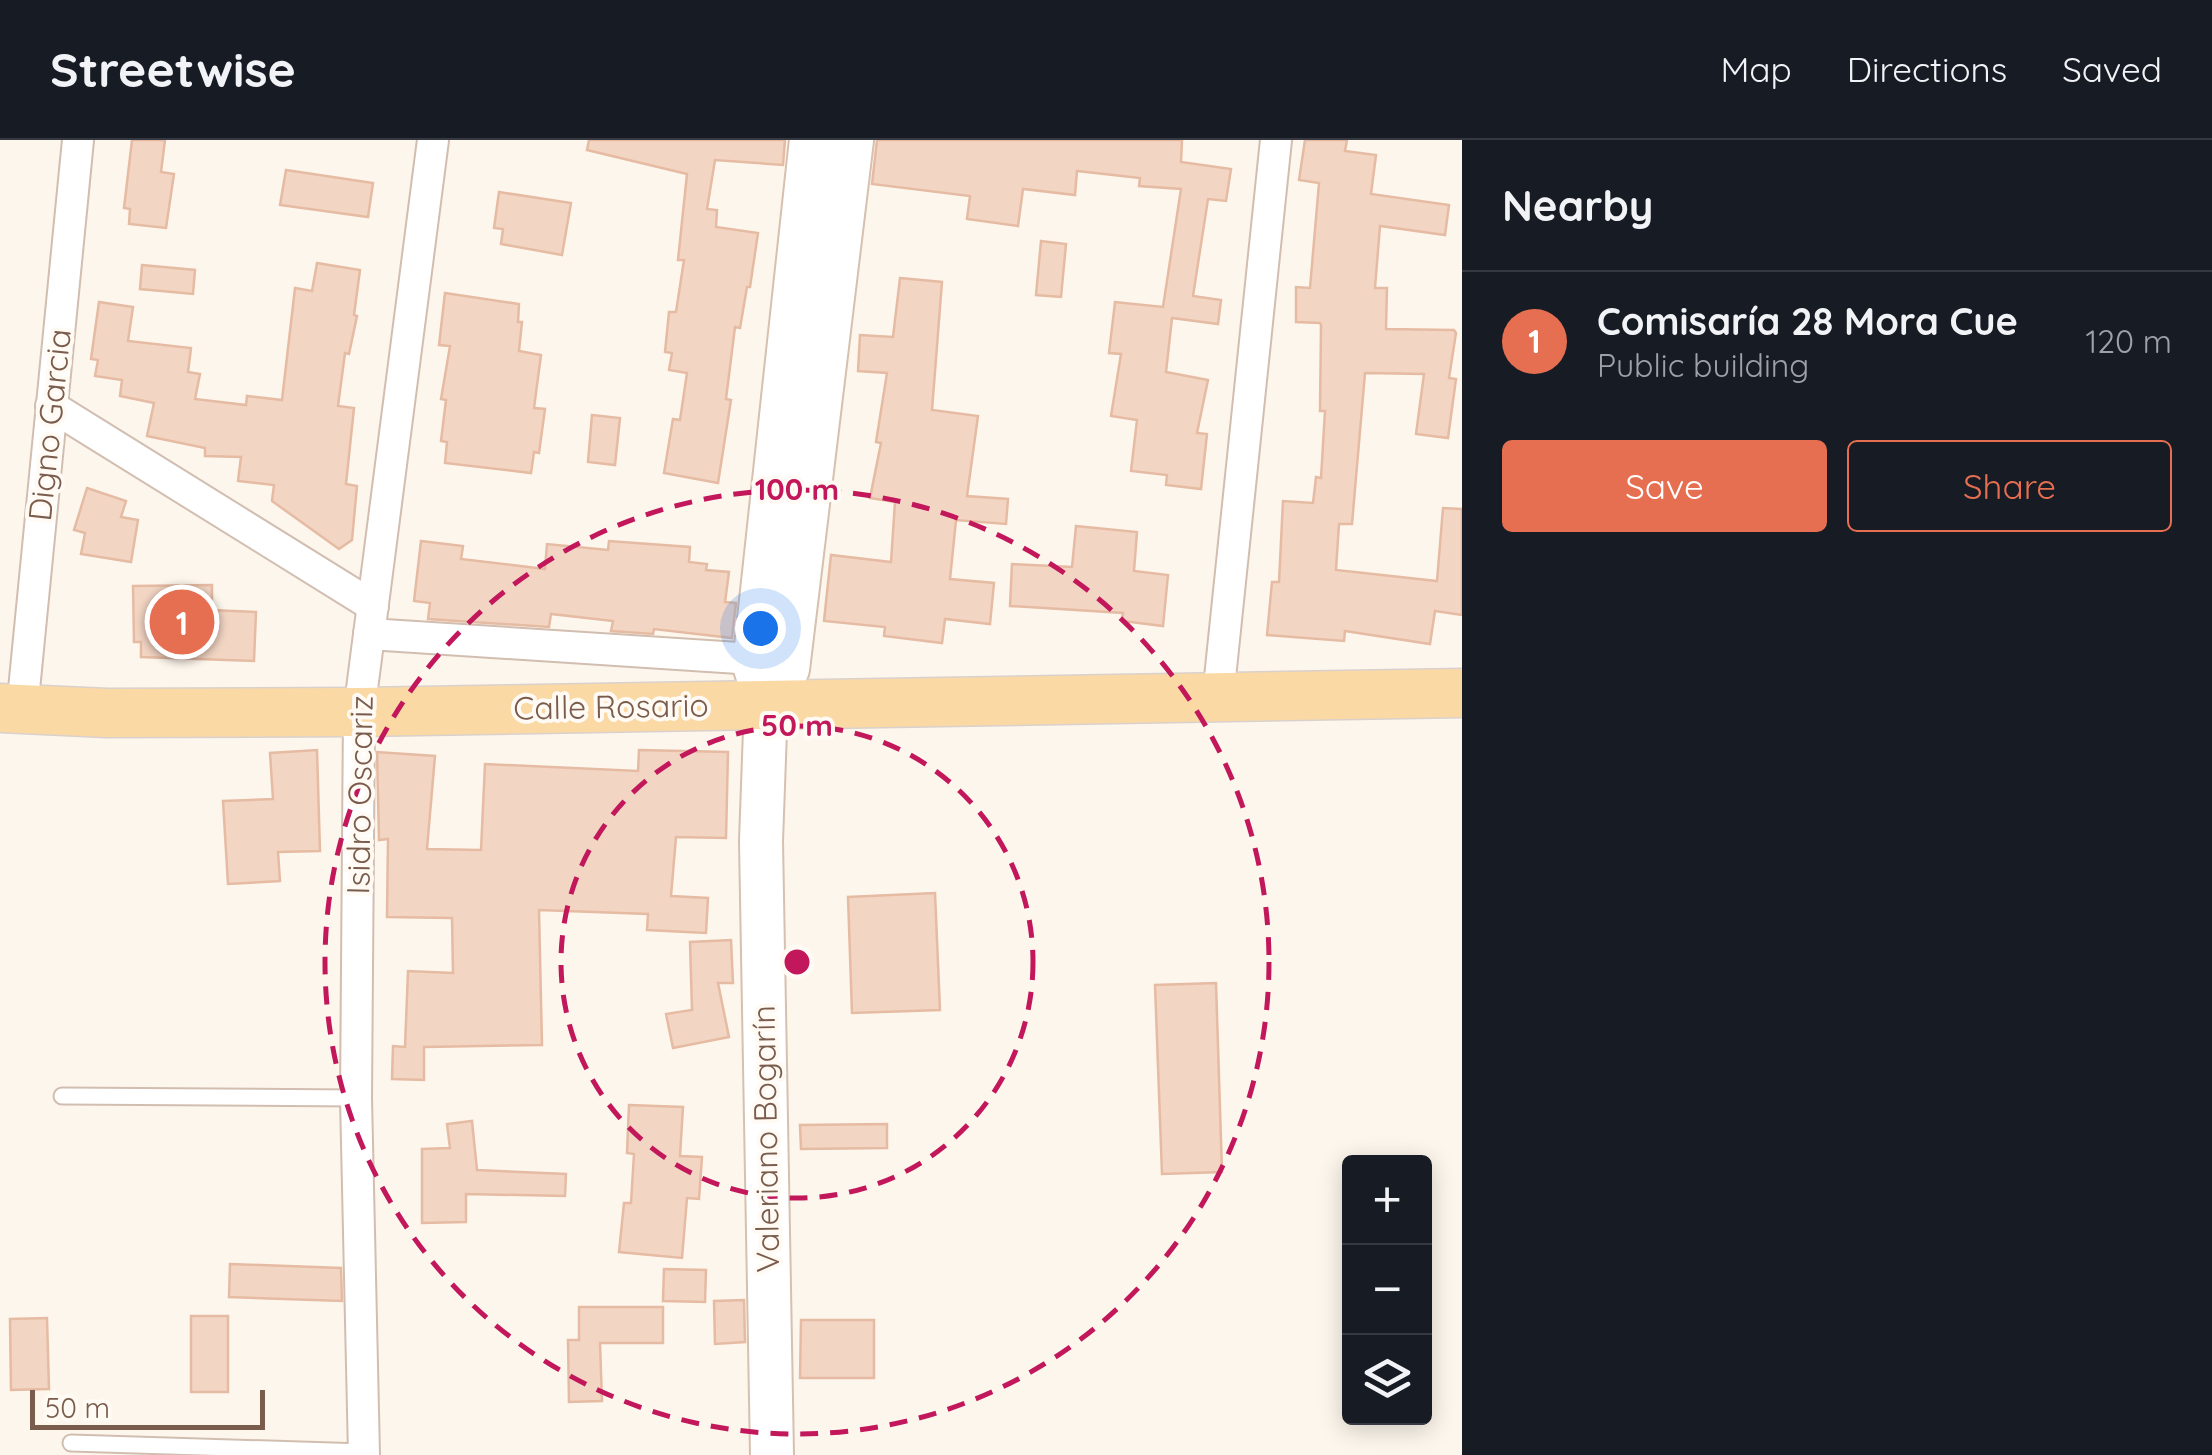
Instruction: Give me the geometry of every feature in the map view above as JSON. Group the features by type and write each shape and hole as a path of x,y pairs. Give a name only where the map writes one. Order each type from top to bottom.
{"main road":[{"name":"Calle Rosario","path":"11,709 106,714 610,707 760,681 1218,697 1462,693"}],"street":[{"name":"Digno Garcia","path":"11,709 51,406 78,140"},
{"name":"Isidro Oscariz","path":"364,1454 356,1098 359,712 433,140"},
{"name":"Valeriano Bogarín","path":"772,1455 760,681 811,140"},
{"path":"51,406 371,620 613,650 760,681 788,669 852,140"},
{"path":"1218,697 1276,140"},
{"path":"610,707 613,650"}],"lane":[{"path":"62,1096 356,1098"},
{"path":"71,1443 364,1454"}],"building":[{"path":"132,140 165,140 161,172 174,174 166,228 129,224 130,209 124,208"},
{"path":"589,140 785,140 783,165 715,160 707,209 717,210 716,227 758,233 740,328 735,327 726,399 731,400 718,483 664,473 673,419 680,420 687,373 669,370 672,353 665,352 669,312 676,312 684,260 678,260 687,174 587,150"},
{"path":"877,140 1182,140 1181,162 1231,169 1226,201 1208,199 1193,296 1221,300 1218,324 1172,318 1166,372 1208,380 1197,433 1207,434 1201,489 1166,485 1167,475 1131,471 1137,420 1111,416 1121,354 1109,353 1115,302 1163,307 1181,189 1139,186 1140,178 1077,171 1075,195 1023,189 1018,226 967,219 970,196 872,184"},
{"path":"1305,140 1347,140 1345,151 1376,155 1371,194 1449,205 1445,235 1380,226 1375,288 1387,288 1386,329 1456,333 1449,378 1456,379 1448,438 1416,434 1424,374 1365,373 1352,524 1339,524 1336,570 1437,581 1443,508 1462,509 1462,615 1435,611 1430,644 1345,631 1344,641 1267,635 1272,582 1279,582 1283,501 1313,503 1316,477 1321,478 1325,411 1320,411 1321,325 1296,322 1296,287 1310,288 1319,183 1299,180"},
{"path":"286,170 373,183 368,217 280,205"},
{"path":"499,192 571,203 562,255 501,244 503,229 494,228"},
{"path":"1041,241 1066,244 1061,297 1036,295"},
{"path":"317,263 360,270 354,315 357,316 349,354 345,353 338,406 354,408 346,484 357,486 352,540 339,549 272,501 274,485 238,481 241,457 205,456 205,448 147,436 154,403 120,396 122,380 95,376 98,360 91,359 99,302 133,307 128,341 191,348 188,372 200,374 195,399 246,405 247,396 282,400 295,288 312,291"},
{"path":"142,265 195,270 193,294 140,289"},
{"path":"900,278 942,282 932,410 978,416 967,496 1008,499 1006,524 956,520 950,579 994,583 990,624 945,619 942,643 884,636 885,627 824,621 831,555 891,562 895,502 870,498 881,443 876,442 887,373 858,371 860,335 893,337"},
{"path":"445,293 519,304 519,351 541,355 534,408 545,409 539,453 534,452 531,473 445,463 447,442 441,441 446,400 441,399 450,346 439,345"},
{"path":"592,415 620,418 615,465 588,462"},
{"path":"87,488 126,501 121,517 138,520 131,562 81,554 85,533 74,530"},
{"path":"1076,526 1137,532 1134,571 1168,575 1163,626 1122,621 1123,613 1010,606 1012,564 1072,567"},
{"path":"421,541 463,546 461,559 545,569 547,544 608,550 609,541 690,547 689,562 707,564 706,570 729,572 725,602 736,603 732,638 654,629 653,634 611,631 613,621 551,614 549,627 428,619 430,603 414,601"},
{"path":"212,585 212,610 256,612 254,661 141,657 141,642 134,642 133,586"},
{"path":"317,750 320,851 278,852 280,881 228,884 223,801 273,799 270,753"},
{"path":"639,750 728,752 726,838 676,837 671,896 708,898 706,933 647,930 648,914 539,910 542,1045 424,1047 424,1080 392,1079 393,1046 405,1047 408,971 453,973 452,918 387,917 388,839 379,840 377,752 435,756 427,849 481,850 485,764 638,771"},
{"path":"935,893 940,1010 852,1013 848,897"},
{"path":"731,940 733,983 718,983 729,1037 673,1048 666,1014 692,1010 690,942"},
{"path":"1216,983 1222,1172 1162,1174 1155,985"},
{"path":"629,1105 683,1107 680,1156 702,1157 699,1199 687,1198 682,1258 619,1252 624,1203 631,1203 634,1154 627,1153"},
{"path":"472,1121 477,1170 566,1174 565,1196 466,1194 466,1222 422,1223 422,1149 450,1148 447,1124"},
{"path":"887,1124 887,1148 801,1149 800,1125"},
{"path":"230,1264 341,1268 342,1301 229,1297"},
{"path":"664,1269 706,1270 705,1302 663,1301"},
{"path":"744,1300 745,1342 715,1344 714,1301"},
{"path":"579,1307 663,1307 663,1343 600,1343 602,1401 569,1402 568,1340 579,1340"},
{"path":"191,1316 228,1316 228,1392 191,1392"},
{"path":"47,1318 49,1389 11,1390 10,1319"},
{"path":"801,1320 874,1320 874,1378 800,1378"}],"place":[{"name":"Comisaría 28 Mora Cue","path":"182,622"}]}
